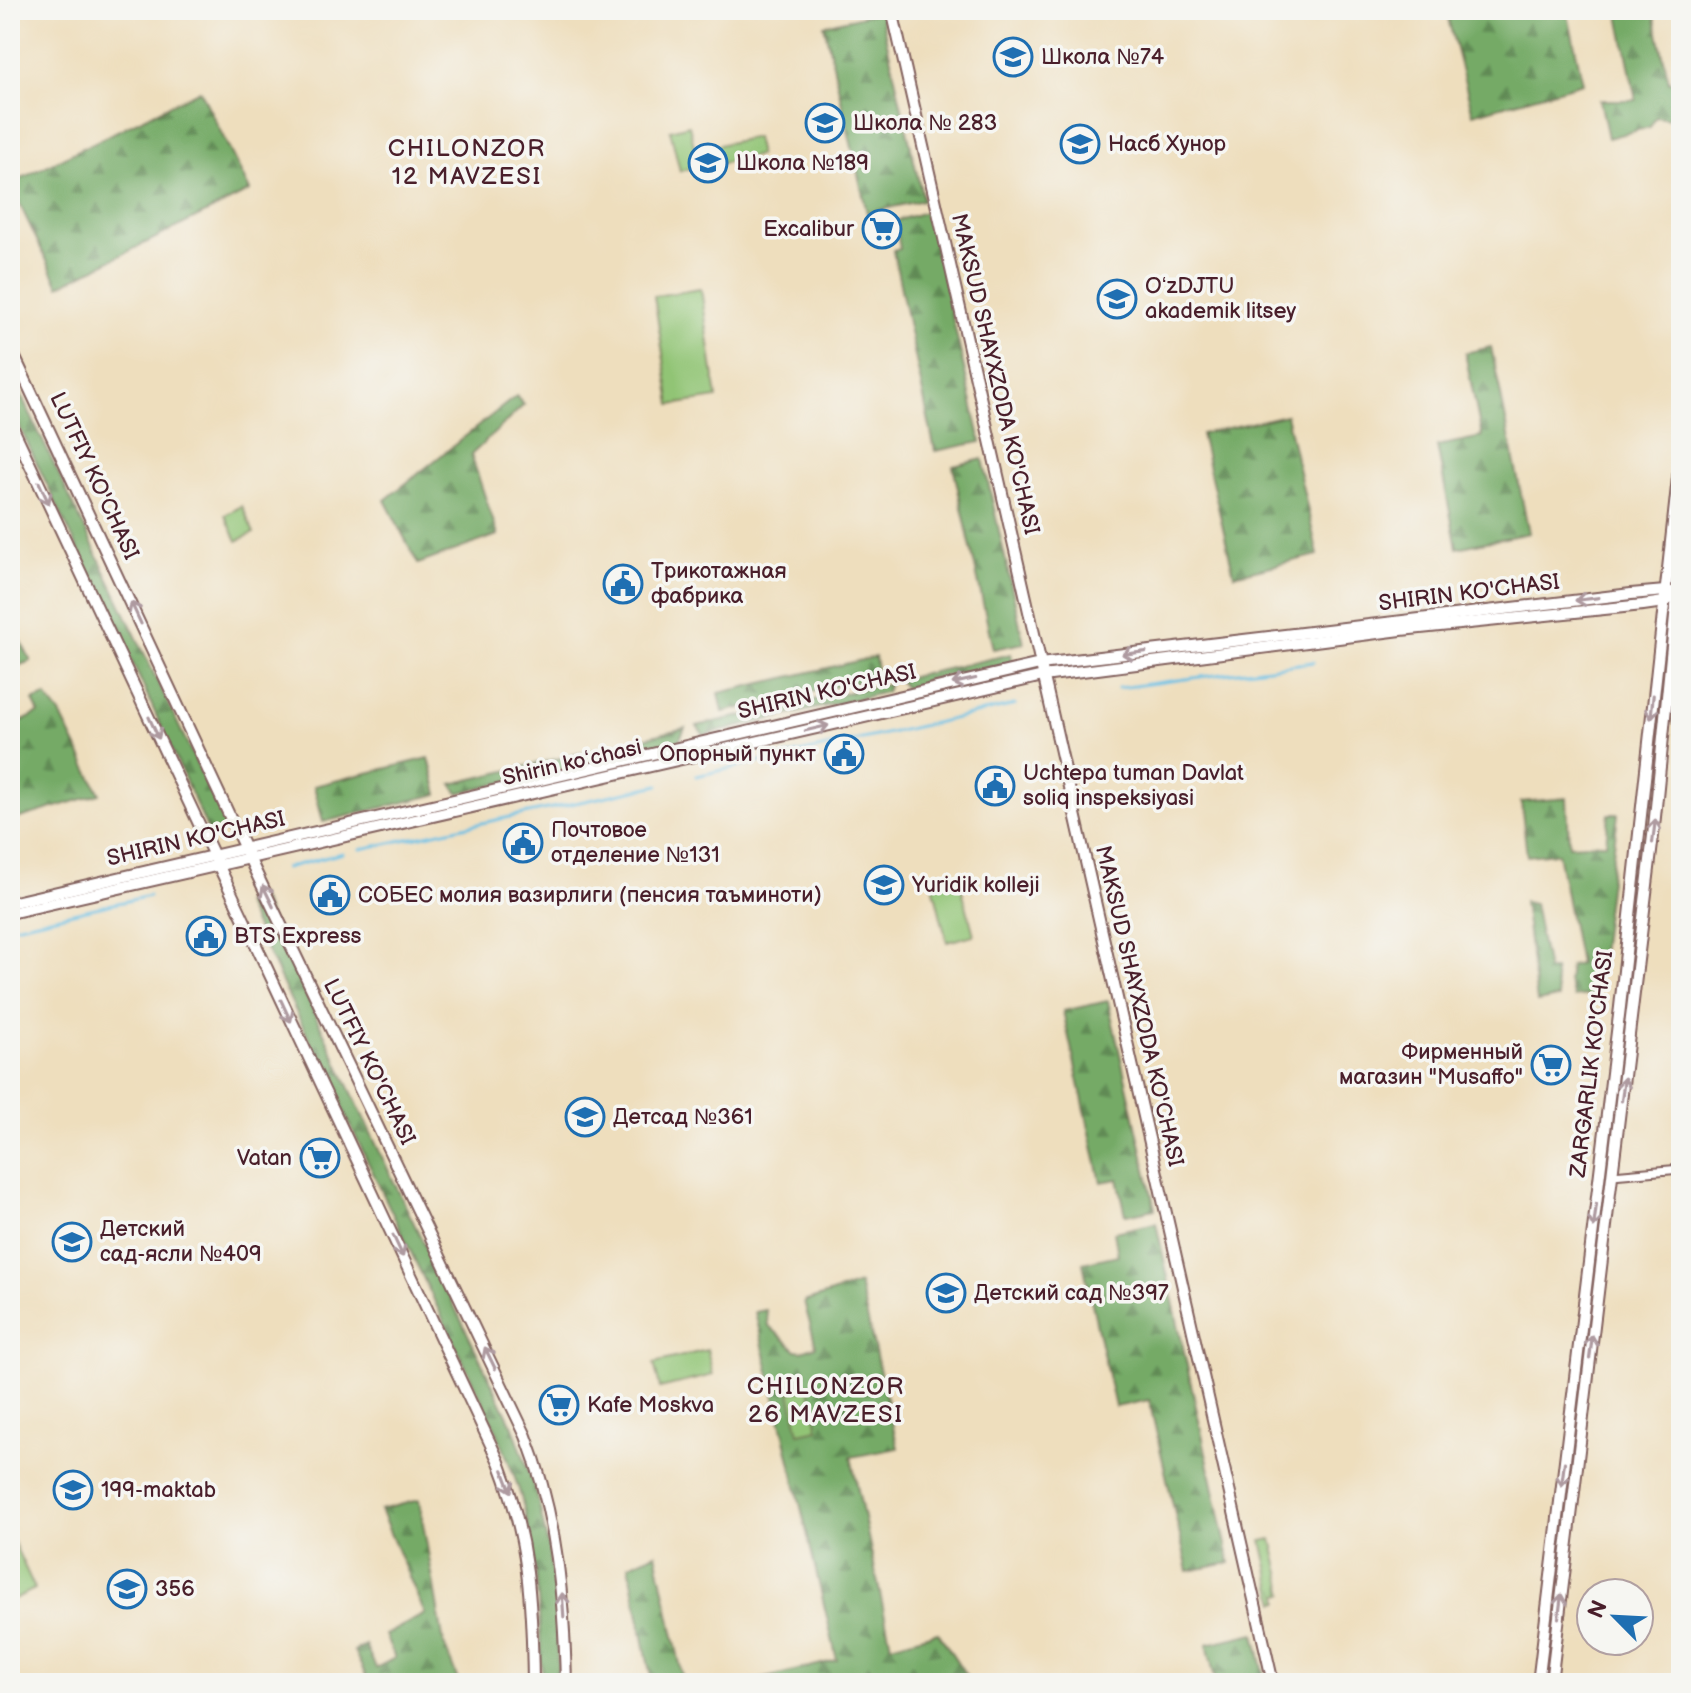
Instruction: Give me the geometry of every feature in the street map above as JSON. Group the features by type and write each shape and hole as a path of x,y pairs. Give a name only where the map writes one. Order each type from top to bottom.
{"main road":[{"name":"MAKSUD SHAYXZODA KO'CHASI","path":"892,10 1273,1683"},
{"name":"LUTFIY KO'CHASI","path":"10,347 530,1446 546,1498 557,1551 566,1683"},
{"path":"10,422 504,1474 517,1510 528,1564 533,1683"},
{"name":"ZARGARLIK KO'CHASI","path":"1538,1683 1620,1007 1681,450"},
{"name":"ZARGARLIK KO'CHASI","path":"1551,1683 1654,827 1681,556"},
{"name":"SHIRIN KO'CHASI","path":"1043,676 1679,594"},
{"name":"SHIRIN KO'CHASI","path":"10,913 247,852 498,795 693,743 1040,664 1664,596"},
{"name":"Shirin koʻchasi","path":"498,795 680,759 1043,676"},
{"path":"896,696 900,709"},
{"path":"693,743 695,755"},
{"path":"678,747 680,759"},
{"name":"SHIRIN KO'CHASI","path":"10,903 215,860"}],"street":[{"path":"1612,1175 1681,1169"}],"green space":[{"path":"1466,10 1567,10 1583,83 1473,114 1447,15"},
{"path":"1618,10 1653,10 1669,82 1681,81 1681,120 1656,117 1650,127 1608,138 1600,100 1636,100"},
{"path":"880,12 923,200 867,213 824,25"},
{"path":"200,90 250,191 59,286 10,184"},
{"path":"689,125 699,166 680,171 670,130"},
{"path":"755,137 759,155 718,164 714,146"},
{"path":"928,211 981,442 935,451 893,251 900,249 895,221"},
{"path":"701,289 717,398 671,405 654,296"},
{"path":"1491,347 1529,533 1457,548 1437,446 1482,437 1465,353"},
{"path":"10,372 227,827 209,833 139,677 10,407"},
{"path":"516,396 524,405 471,455 498,535 418,564 385,500"},
{"path":"1286,415 1318,555 1234,575 1201,434"},
{"path":"983,459 1024,643 993,649 953,466"},
{"path":"242,506 254,533 237,541 225,515"},
{"path":"10,621 31,661 10,669"},
{"path":"1011,654 1013,663 927,679 916,686 905,688 898,680"},
{"path":"875,657 878,677 723,712 719,693"},
{"path":"889,683 886,692 704,735 697,726"},
{"path":"46,696 60,714 100,794 10,821 10,799 17,795 10,780 10,707 19,723 39,713 33,701"},
{"path":"685,728 679,741 458,793 452,784"},
{"path":"429,758 438,794 323,822 314,786"},
{"path":"1567,798 1569,845 1606,843 1609,814 1618,814 1596,994 1574,997 1568,982 1570,966 1579,964 1558,853 1527,856 1521,802"},
{"path":"959,878 974,935 947,942 933,885"},
{"path":"259,895 513,1427 537,1495 548,1547 556,1600 558,1683 542,1683 535,1566 527,1520 513,1472 497,1432 244,903"},
{"path":"1524,902 1534,904 1547,970 1554,970 1558,998 1537,1002"},
{"path":"1108,1001 1155,1209 1126,1215 1118,1179 1101,1182 1063,1011"},
{"path":"1156,1223 1230,1563 1188,1571 1149,1400 1115,1407 1083,1263 1118,1255 1114,1232"},
{"path":"859,1284 898,1448 851,1457 891,1645 938,1632 971,1683 747,1683 837,1660 755,1312 766,1310 768,1325 796,1350 802,1351 816,1346 804,1302"},
{"path":"707,1350 713,1375 660,1388 654,1363"},
{"path":"809,1388 818,1429 799,1433 790,1392"},
{"path":"419,1500 444,1644 459,1683 367,1683 354,1651 365,1645 376,1668 395,1658 385,1635 425,1614 380,1510"},
{"path":"12,1539 35,1589 12,1600 10,1596"},
{"path":"1272,1539 1285,1594 1279,1595 1280,1602 1276,1603 1262,1541"},
{"path":"656,1553 684,1683 652,1683 629,1565"},
{"path":"1255,1633 1266,1683 1216,1683 1207,1644"}],"waterway":[{"path":"1118,688 1313,662"},
{"path":"696,776 1015,705"},
{"path":"361,849 659,785"},
{"path":"285,868 343,853"},
{"path":"10,927 149,896"}],"place":[{"name":"Школа №74","path":"1013,57"},
{"name":"Школа № 283","path":"825,123"},
{"name":"Насб Хунор","path":"1080,144"},
{"name":"Школа №189","path":"708,163"},
{"name":"Excalibur","path":"882,229"},
{"name":"OʻzDJTU akademik litsey","path":"1117,299"},
{"name":"Трикотажная фабрика","path":"623,584"},
{"name":"Опорный пункт","path":"844,754"},
{"name":"Uchtepa tuman Davlat soliq inspeksiyasi","path":"995,786"},
{"name":"Почтовое отделение №131","path":"523,843"},
{"name":"Yuridik kolleji","path":"884,885"},
{"name":"СОБЕС молия вазирлиги (пенсия таъминоти)","path":"330,895"},
{"name":"BTS Express","path":"206,936"},
{"name":"Фирменный магазин \"Musaffo\"","path":"1551,1065"},
{"name":"Детсад №361","path":"585,1117"},
{"name":"Vatan","path":"320,1158"},
{"name":"Детский сад-ясли №409","path":"72,1242"},
{"name":"Детский сад №397","path":"946,1293"},
{"name":"Kafe Moskva","path":"559,1405"},
{"name":"199-maktab","path":"73,1490"},
{"name":"356","path":"127,1589"}],"district":[{"name":"CHILONZOR 12 MAVZESI","path":"467,162"},
{"name":"CHILONZOR 26 MAVZESI","path":"826,1400"}]}
